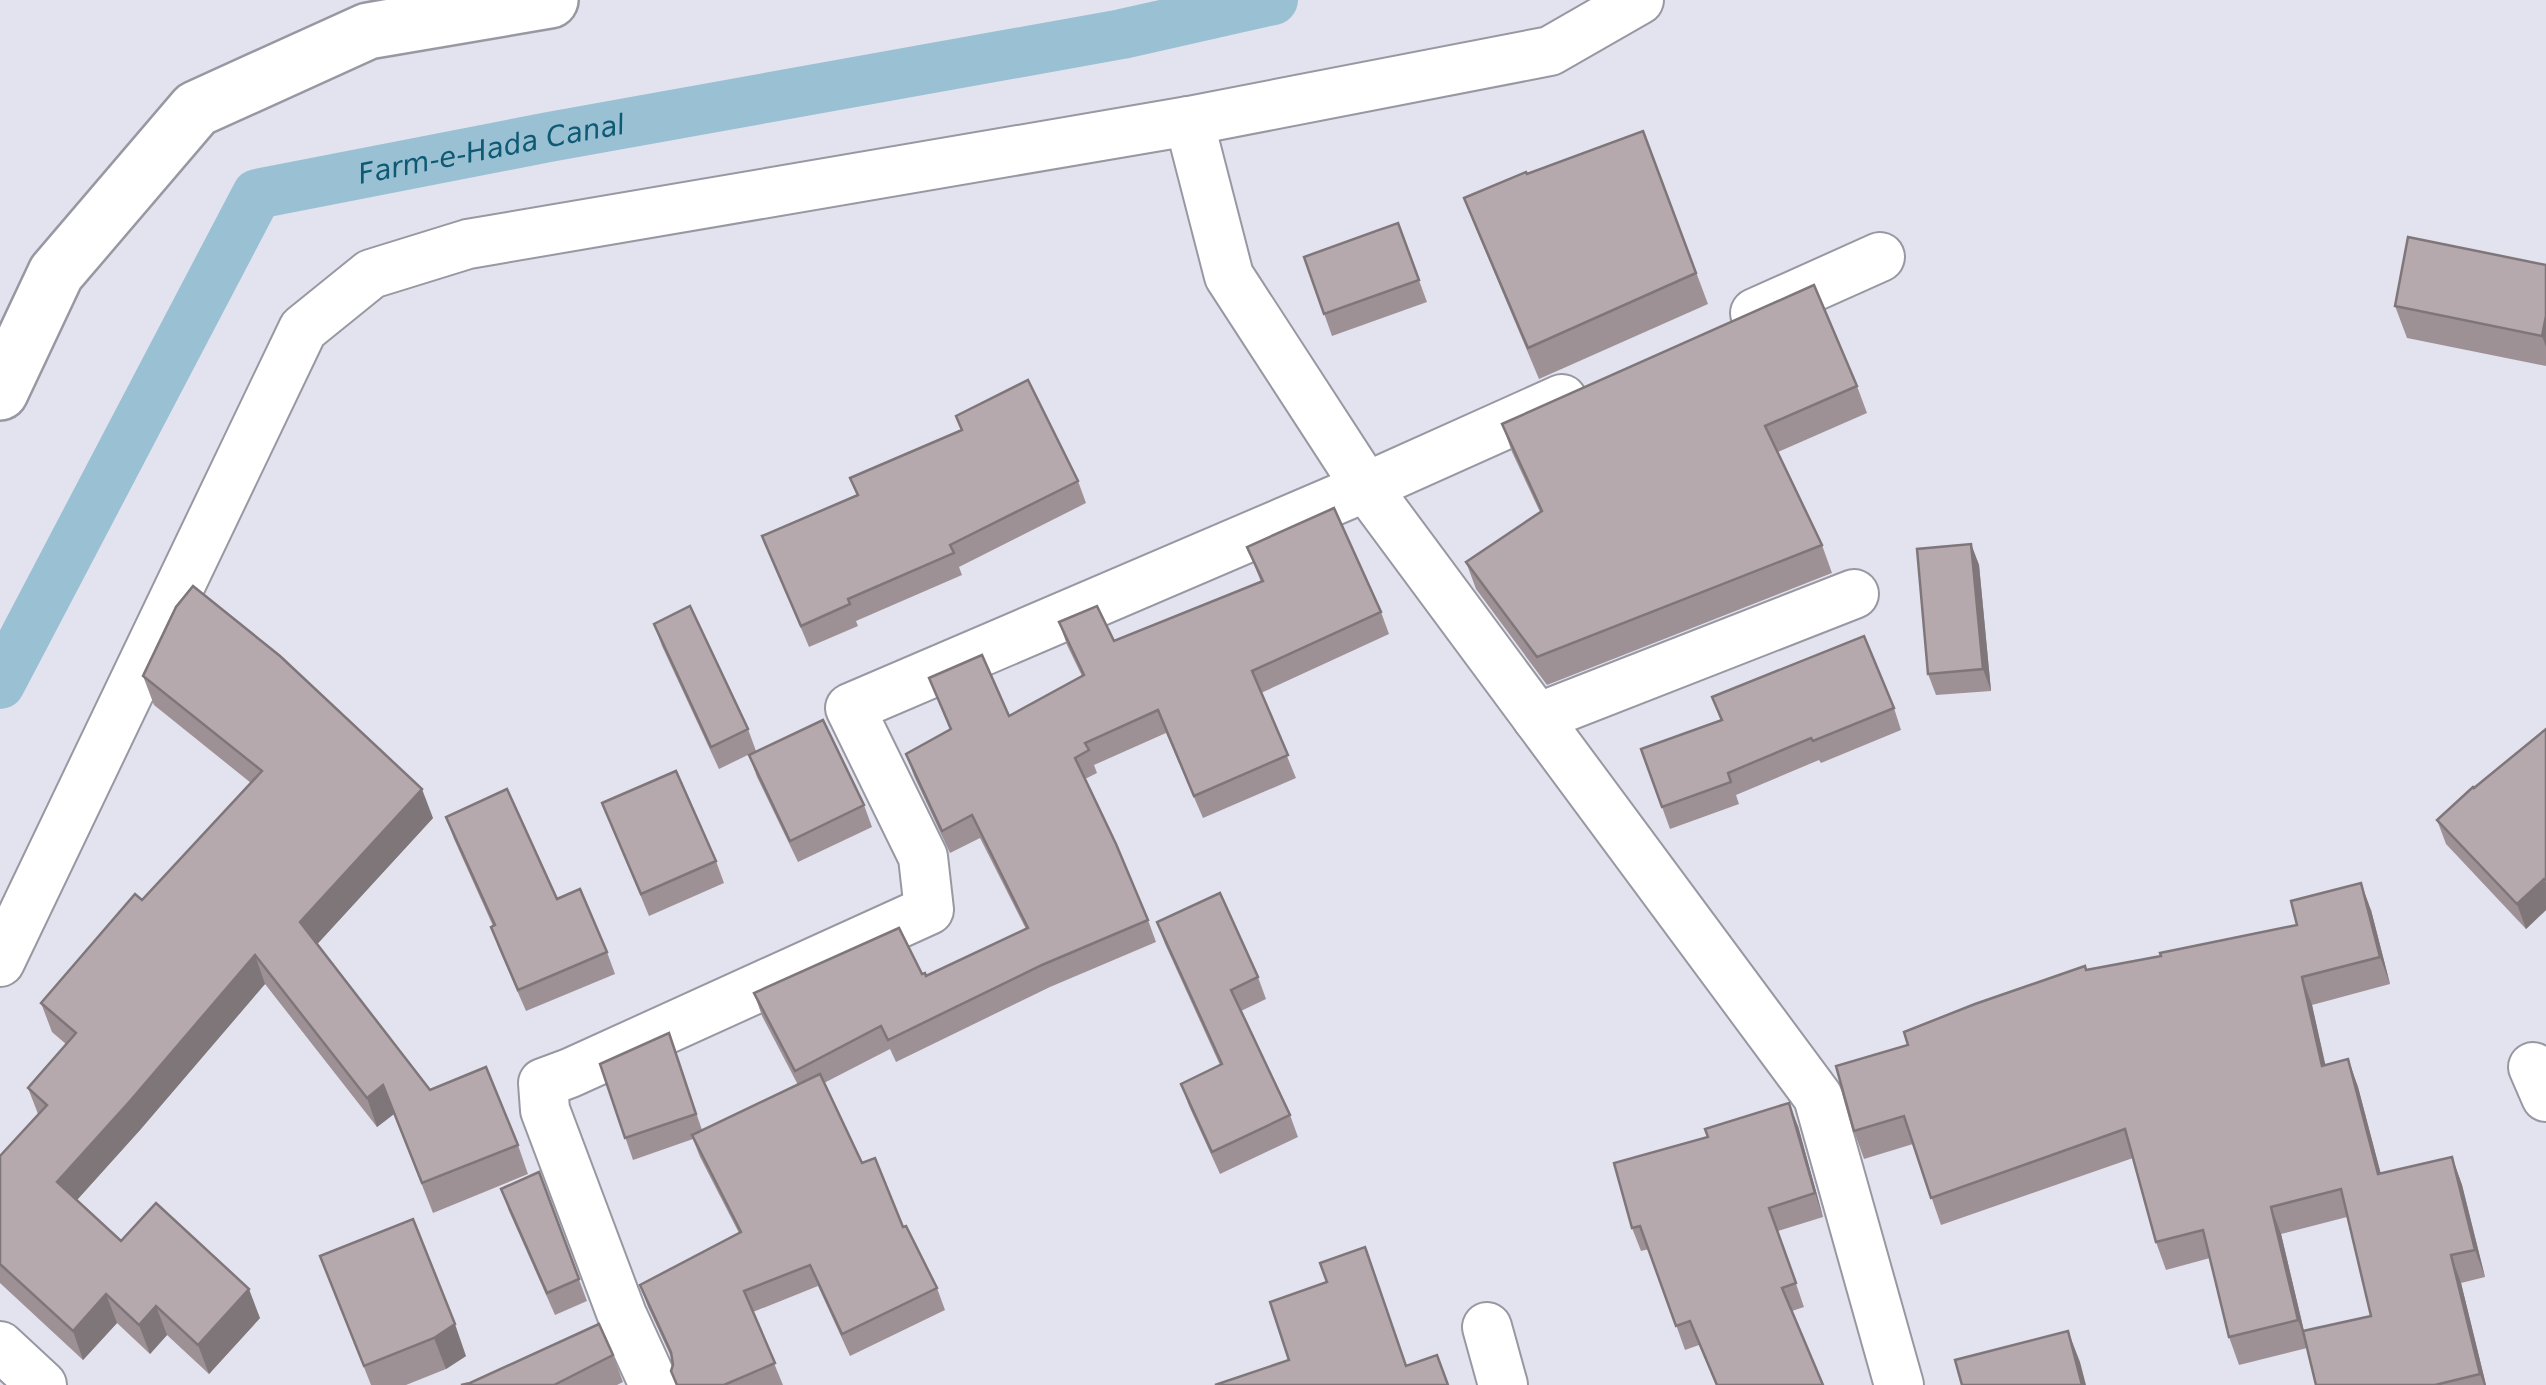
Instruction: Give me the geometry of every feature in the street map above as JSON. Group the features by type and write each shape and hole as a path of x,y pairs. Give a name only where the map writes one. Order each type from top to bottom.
{"street":[{"path":"0,392 56,272 196,108 368,31 550,0"},
{"path":"0,962 302,330 371,274 468,244 1190,121 1550,51 1639,0"},
{"path":"1190,121 1230,276 1366,487 1818,1098 1898,1385"},
{"path":"1720,328 1880,257"},
{"path":"654,1385 605,1323 545,1110 543,1083 929,910 923,857 850,708 1596,384"},
{"path":"1538,718 1854,594"},
{"path":"1488,1327 1503,1385"},
{"path":"0,1346 42,1385"}],"building":[{"path":"1643,131 1696,273 1528,348 1464,198"},
{"path":"1398,223 1419,280 1324,314 1304,257"},
{"path":"2408,237 2546,265 2542,336 2395,306"},
{"path":"1814,285 1857,386 1765,426 1822,545 1537,657 1466,562 1542,511 1502,424"},
{"path":"1028,380 1078,481 950,545 954,553 848,599 850,604 801,626 762,536 858,495 850,478 962,430 956,416"},
{"path":"1334,508 1381,612 1252,671 1288,755 1194,796 1158,710 1085,743 1089,750 1075,758 1148,920 1042,965 888,1040 881,1026 795,1071 754,993 899,928 926,976 1028,928 972,815 942,831 906,754 951,729 929,678 982,655 1009,716 1084,675 1059,622 1097,606 1114,641 1263,581 1247,547"},
{"path":"1971,544 1983,669 1928,674 1917,549"},
{"path":"193,586 280,656 422,789 300,922 430,1090 486,1067 518,1145 422,1183 383,1085 367,1098 255,955 57,1182 121,1241 156,1203 249,1289 198,1345 156,1306 139,1325 106,1294 73,1331 0,1264 0,1156 47,1105 28,1088 76,1033 41,1003 135,894 142,900 262,771 143,676 176,607"},
{"path":"690,606 748,729 711,747 654,624"},
{"path":"1864,636 1894,708 1728,773 1731,782 1662,807 1641,749 1722,720 1712,697"},
{"path":"823,720 864,805 790,841 749,755"},
{"path":"2546,729 2546,880 2517,904 2437,820"},
{"path":"676,771 716,861 641,894 602,803"},
{"path":"507,789 557,899 580,889 607,952 518,990 491,927 495,925 446,817"},
{"path":"2361,883 2380,957 2302,977 2322,1066 2348,1059 2378,1174 2452,1157 2475,1250 2451,1255 2480,1374 2435,1385 2316,1385 2303,1331 2371,1316 2341,1189 2271,1207 2298,1320 2229,1337 2203,1230 2156,1242 2125,1129 1931,1198 1904,1116 1854,1131 1836,1066 1908,1045 1904,1032 2085,966 2086,970 2161,956 2160,953 2297,925 2291,901"},
{"path":"1220,893 1258,977 1231,990 1290,1115 1212,1152 1181,1084 1222,1064 1157,922"},
{"path":"669,1033 696,1114 625,1138 600,1064"},
{"path":"820,1074 862,1163 875,1158 903,1227 906,1226 937,1288 842,1334 810,1265 744,1291 775,1363 724,1385 677,1385 671,1371 671,1352 640,1285 741,1232 692,1135"},
{"path":"1789,1103 1815,1193 1769,1208 1796,1283 1782,1288 1823,1385 1717,1385 1690,1321 1676,1326 1640,1226 1632,1228 1614,1163 1708,1137 1705,1129"},
{"path":"539,1172 579,1279 547,1293 501,1189"},
{"path":"413,1219 455,1324 434,1338 364,1366 320,1256"},
{"path":"1365,1247 1406,1366 1437,1355 1448,1385 1215,1385 1289,1360 1270,1302 1327,1282 1320,1263"},
{"path":"599,1324 613,1355 554,1385 461,1385 470,1383"},
{"path":"2068,1331 2082,1385 1962,1385 1955,1360"}],"waterway":[{"name":"Farm-e-Hada Canal","path":"0,684 257,194 1122,34 1273,0"}]}
